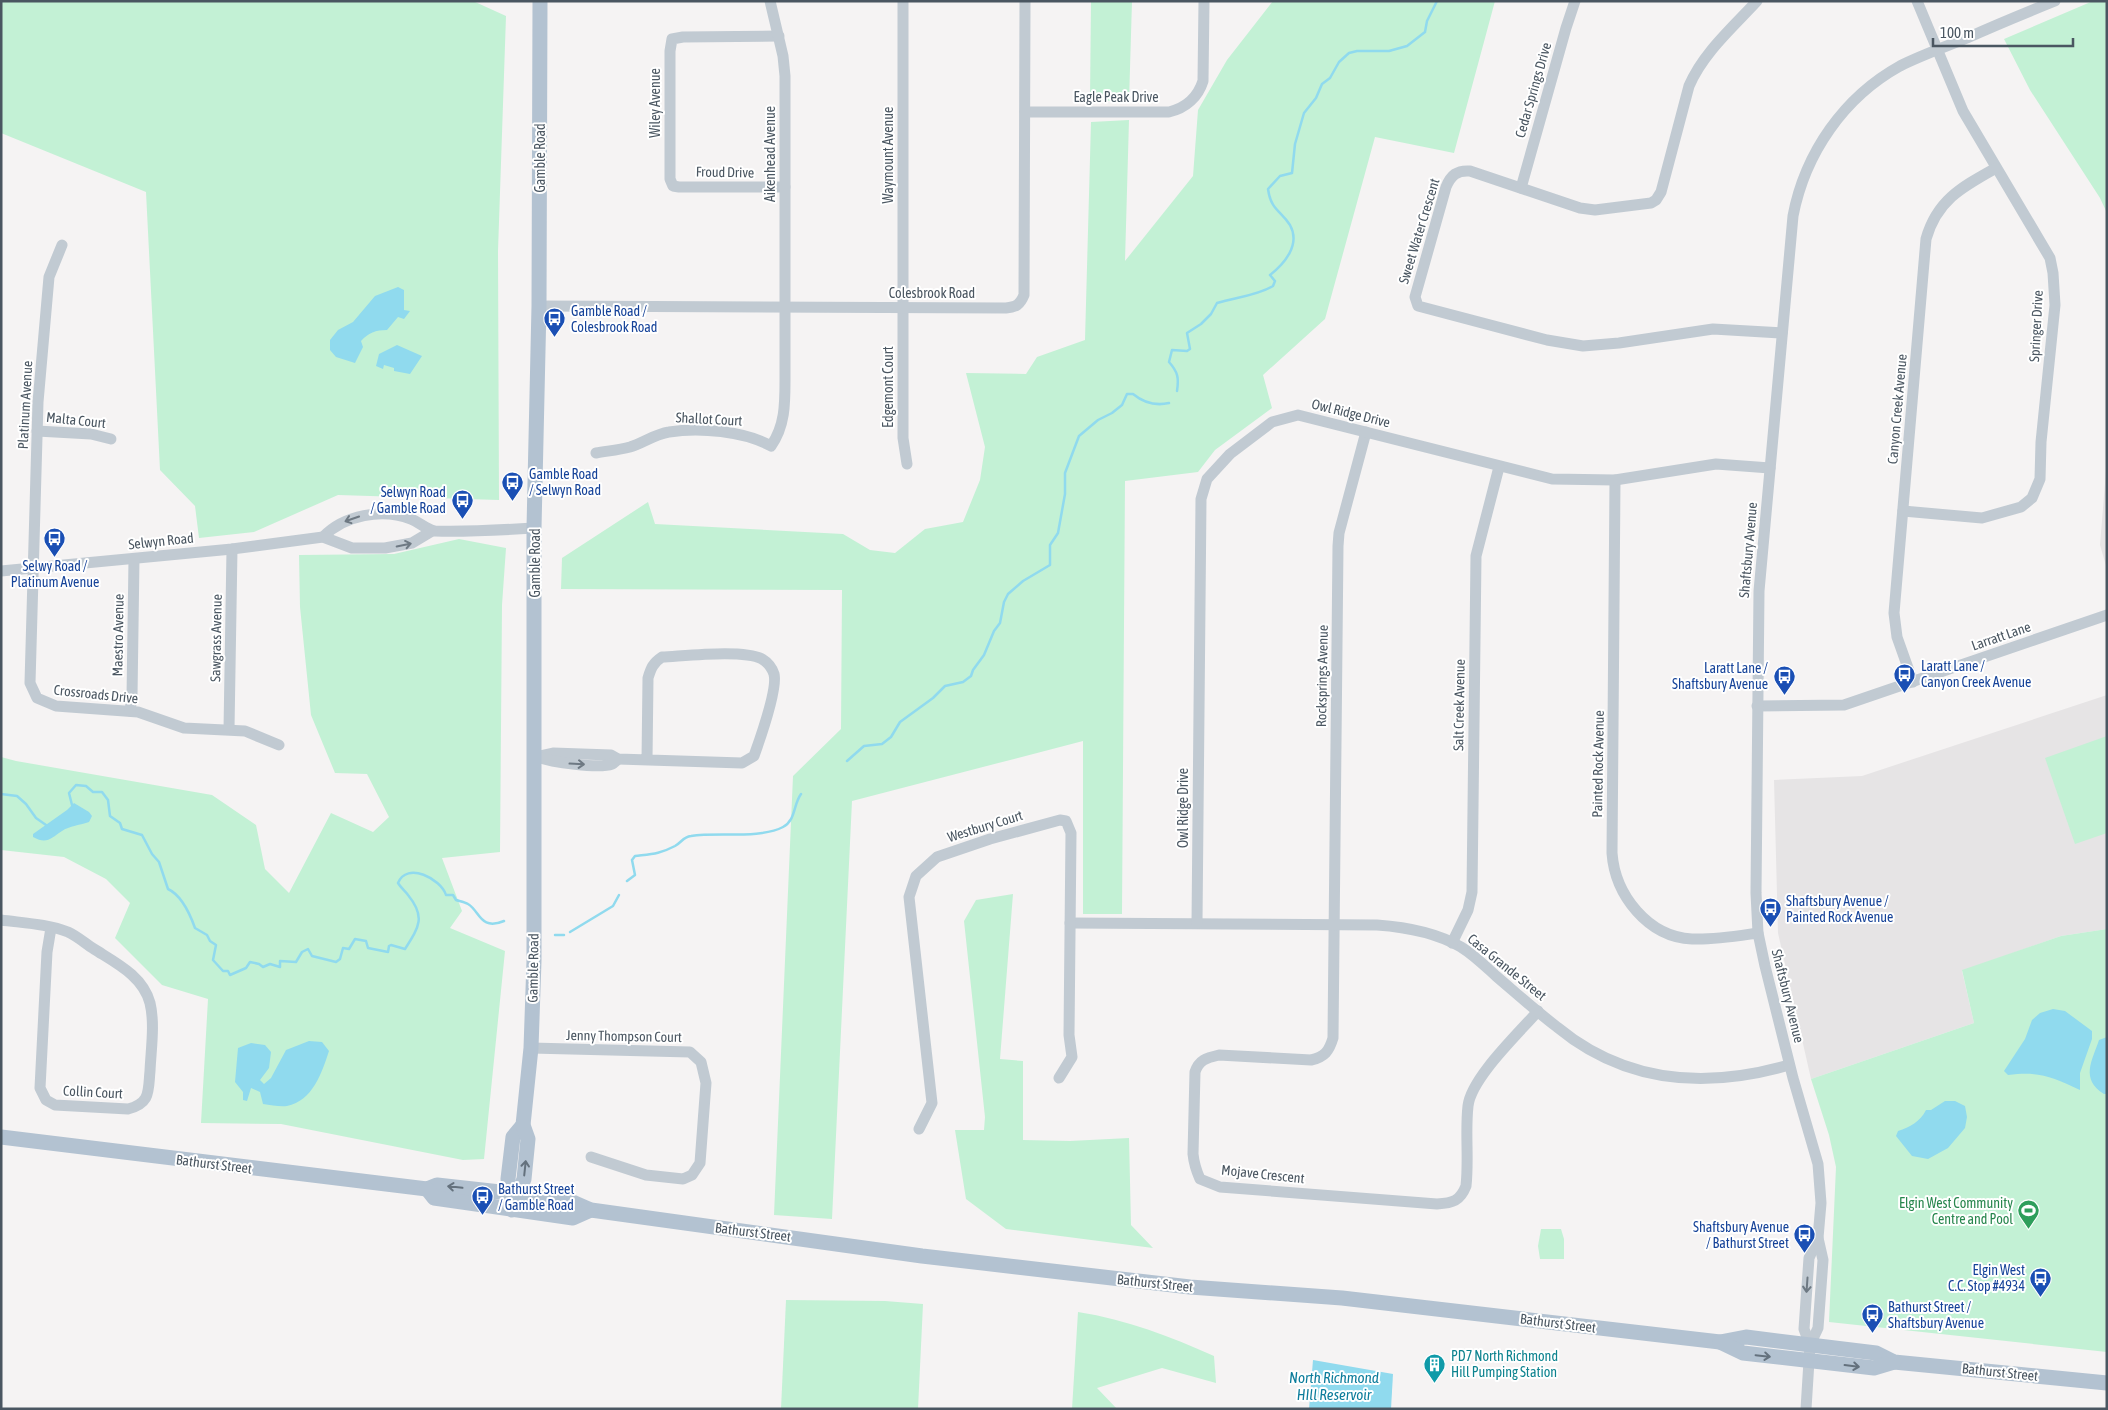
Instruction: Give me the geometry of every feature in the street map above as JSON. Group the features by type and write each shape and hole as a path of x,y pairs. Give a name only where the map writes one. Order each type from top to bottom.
{"main road":[{"name":"Gamble Road","path":"512,1210 514,1193 524,1179 528,1139 523,1125 530,1048 534,969 534,528 539,306 540,1"},
{"name":"Bathurst Street","path":"1,1137 427,1189 437,1185 514,1193 575,1203 591,1210 1053,1271 1190,1287 1352,1300 1720,1342 1746,1337 1810,1353 1876,1353 1894,1362 2107,1383"},
{"name":"Bathurst Street","path":"427,1189 434,1198 574,1218 591,1210"}],"street":[{"name":"Aikenhead Avenue","path":"770,1 779,36 785,76 785,308"},
{"name":"Waymount Avenue","path":"902,308 903,1"},
{"name":"Colesbrook Road","path":"539,306 1006,308 1020,304 1024,295 1025,1"},
{"name":"Eagle Peak Drive","path":"1025,112 1169,112 1186,105 1200,89 1203,81 1204,1"},
{"name":"Cedar Springs Drive","path":"1521,188 1568,20 1576,1"},
{"name":"Sweet Water Crescent","path":"1757,1 1710,52 1695,72 1689,86 1661,192 1656,200 1651,203 1595,210 1567,204 1470,171 1455,173 1450,178 1415,297 1418,306 1547,340 1583,346 1619,343 1712,328 1782,333"},
{"path":"1917,1 1938,50"},
{"name":"Shaftsbury Avenue","path":"1806,1409 1810,1353 1804,1329 1809,1258 1818,1238 1821,1202 1818,1164 1789,1065 1758,933 1756,886 1759,598 1793,216 1801,184 1815,152 1832,125 1864,92 1899,67 2055,1"},
{"name":"Wiley Avenue","path":"670,179 670,45 672,39 683,37 779,36"},
{"name":"Springer Drive","path":"1903,511 1982,518 2022,507 2032,498 2040,479 2041,442 2055,305 2050,258 1963,111 1938,50"},
{"name":"Canyon Creek Avenue","path":"1914,682 1897,638 1894,613 1925,255 1929,228 1935,216 1954,194 1996,168"},
{"name":"Froud Drive","path":"670,179 673,186 679,187 785,187"},
{"name":"Platinum Avenue","path":"34,568 38,431 49,277 62,245"},
{"name":"Shallot Court","path":"596,453 630,447 656,435 683,431 742,435 757,438 771,446 779,434 785,401 785,308"},
{"name":"Edgemont Court","path":"902,308 902,438 907,464"},
{"name":"Owl Ridge Drive","path":"1197,923 1200,510 1203,489 1207,479 1221,462 1264,427 1281,418 1305,416 1552,479 1615,480 1716,464 1770,468"},
{"name":"Malta Court","path":"38,431 91,434 111,439"},
{"name":"Rocksprings Avenue","path":"1335,925 1338,546 1339,533 1366,432"},
{"name":"Salt Creek Avenue","path":"1452,943 1468,910 1472,892 1476,556 1499,467"},
{"name":"Painted Rock Avenue","path":"1615,480 1612,853 1614,873 1630,904 1650,924 1663,931 1691,939 1709,939 1758,933"},
{"name":"Selwyn Road","path":"323,537 332,527 357,517 370,515 411,519 432,530 534,528"},
{"name":"Selwyn Road","path":"1,571 232,549 323,537 352,548 385,548 412,543 432,530"},
{"name":"Sawgrass Avenue","path":"229,729 232,549"},
{"name":"Maestro Avenue","path":"130,711 132,696 134,559"},
{"name":"Crossroads Drive","path":"34,568 30,683 37,698 56,706 138,712 184,728 245,731 279,746"},
{"name":"Larratt Lane","path":"1757,706 1844,704 1914,682 2107,615"},
{"path":"535,756 553,762 578,765 612,764 618,759 647,760 742,763 754,756 773,689 774,675 767,662 756,656 710,654 662,658 656,662 652,666 648,678 647,760"},
{"name":"Westbury Court","path":"919,1129 932,1103 909,897 916,876 937,857 1054,821 1066,822 1071,833 1069,1035 1072,1057 1059,1078"},
{"name":"Collin Court","path":"1,920 51,928 69,933 128,970 146,993 152,1020 148,1094 142,1104 136,1107 128,1109 55,1105 46,1100 40,1088 47,952 51,928"},
{"name":"Casa Grande Street","path":"1070,923 1335,925 1401,927 1422,931 1452,943 1479,961 1538,1012 1583,1047 1622,1066 1658,1076 1688,1080 1754,1074 1789,1065"},
{"name":"Mojave Crescent","path":"1335,925 1333,1038 1329,1050 1324,1056 1311,1060 1218,1055 1204,1059 1198,1064 1195,1072 1194,1163 1200,1179 1229,1187 1437,1204 1455,1202 1462,1196 1466,1186 1468,1104 1472,1090 1538,1012"},
{"name":"Jenny Thompson Court","path":"530,1048 690,1052 701,1062 706,1083 701,1154 700,1163 692,1175 683,1179 646,1175 591,1156"}],"shaded area":[{"path":"2107,459 2107,569 2100,545"},
{"path":"2107,695 2107,929 2061,936 1962,971 1974,1023 1811,1079 1778,933 1774,780 1862,776"}],"green space":[{"path":"1,1 473,1 506,16 498,251 499,500 338,495 254,532 199,538 195,506 160,470 146,192 1,133"},
{"path":"1091,1 1132,1 1129,102 1090,100"},
{"path":"1273,1 1495,1 1454,153 1375,137 1325,319 1263,375 1272,408 1215,450 1198,472 1125,481 1122,914 1083,914 1083,741 852,801 832,1219 774,1215 793,776 841,729 842,590 561,589 562,558 648,502 655,524 843,534 870,550 895,553 925,529 963,522 980,480 985,447 966,373 1026,374 1037,357 1085,340 1091,122 1129,120 1125,261 1193,176 1198,110 1227,60"},
{"path":"2093,1 2107,1 2107,213 2100,198 2030,90 2004,39"},
{"path":"459,539 506,548 502,605 500,852 442,858 462,911 450,928 505,951 484,1159 463,1160 281,1124 201,1123 208,999 162,985 115,938 130,903 106,879 64,857 1,850 1,757 212,795 256,825 265,869 289,893 331,813 373,832 389,817 367,774 335,773 311,715 300,607 299,555 394,554"},
{"path":"2107,736 2107,833 2075,844 2045,758"},
{"path":"1013,894 1000,1059 1023,1061 1023,1140 1070,1141 1129,1138 1131,1225 1153,1248 1006,1229 966,1199 955,1130 984,1130 985,1117 964,921 976,900"},
{"path":"2107,929 2107,1352 1829,1322 1836,1167 1829,1135 1811,1079 1974,1023 1962,970 2061,936"},
{"path":"1541,1229 1561,1229 1564,1239 1564,1259 1540,1259 1538,1246"},
{"path":"786,1300 885,1301 923,1304 918,1409 781,1409"},
{"path":"1078,1312 1114,1319 1148,1330 1214,1356 1216,1383 1162,1368 1097,1388 1117,1409 1072,1409"}],"water":[{"path":"398,287 404,290 404,310 410,311 404,319 398,317 387,330 372,332 366,336 361,341 363,347 355,363 336,357 330,350 330,340 338,330 353,322 375,296"},
{"path":"397,345 422,356 410,374 394,371 394,368 384,365 383,369 376,366 379,354"},
{"path":"74,803 89,812 92,816 89,822 65,829 49,840 33,837 33,834"},
{"path":"2053,1009 2065,1011 2092,1031 2092,1039 2080,1073 2080,1090 2045,1076 2029,1074 2008,1075 2004,1071 2025,1039 2032,1020 2040,1013"},
{"path":"2107,1037 2107,1094 2104,1094 2092,1082 2090,1069 2099,1040"},
{"path":"309,1041 322,1042 329,1051 315,1084 304,1098 287,1106 263,1104 260,1092 251,1088 247,1101 243,1100 243,1092 235,1082 238,1048 251,1043 265,1045 271,1052 269,1068 260,1080 264,1084 271,1078 286,1050"},
{"path":"1945,1101 1955,1101 1965,1106 1967,1117 1965,1128 1948,1148 1928,1159 1912,1156 1896,1136 1898,1131 1914,1124 1926,1110 1931,1110"},
{"name":"North Richmond HIll Reservoir","path":"1313,1360 1393,1374 1391,1409 1309,1409"}],"waterway":[{"path":"1177,391 1177,375 1169,362 1172,350 1187,351 1190,349 1187,333 1201,324 1211,314 1217,303 1253,294 1273,286 1275,281 1270,275 1285,260 1292,247 1293,232 1290,225 1271,201 1268,189 1280,176 1292,173 1295,144 1304,113 1316,98 1322,84 1330,78 1339,62 1349,53 1357,51 1389,51 1407,46 1425,32 1427,21 1437,1"},
{"path":"847,761 864,746 882,744 891,737 900,722 933,698 945,686 963,682 971,676 1000,623 1004,602 1008,594 1023,581 1050,565 1050,545 1058,533 1065,494 1065,473 1079,436 1098,420 1122,405 1127,394 1133,394 1141,400 1150,403 1169,403"},
{"path":"72,805 69,793 76,785 86,786 93,792 102,792 108,800 110,816 120,823 122,829 142,835 152,854 159,862 168,889 181,900 195,928 207,935 210,941 216,945 213,960 223,971 228,971 230,975 246,968 250,962 263,967 270,964 280,967 280,961 296,962 302,952 308,949 312,956 336,962 340,959 343,948 349,949 355,939 366,941 368,948 388,952 391,945 405,949 417,928 419,916 414,903 398,883 402,877 409,873 416,873 431,878 438,883 446,895 453,895 456,900 468,904 485,922 490,924 504,921"},
{"path":"1,794 17,796 26,804 36,818 46,825"},
{"path":"627,881 635,875 632,860 635,856 665,851 688,837 763,833 783,827 790,820 801,794"},
{"path":"570,932 613,906 619,895"},
{"path":"555,935 564,935"}],"place":[{"name":"Gamble Road / Colesbrook Road","path":"555,338"},
{"name":"Gamble Road / Selwyn Road","path":"513,501"},
{"name":"Selwyn Road / Gamble Road","path":"462,519"},
{"name":"Selwy Road / Platinum Avenue","path":"55,557"},
{"name":"Laratt Lane / Canyon Creek Avenue","path":"1905,693"},
{"name":"Laratt Lane / Shaftsbury Avenue","path":"1784,695"},
{"name":"Shaftsbury Avenue / Painted Rock Avenue","path":"1770,928"},
{"name":"Bathurst Street / Gamble Road","path":"482,1216"},
{"name":"Elgin West Community Centre and Pool","path":"2029,1230"},
{"name":"Shaftsbury Avenue / Bathurst Street","path":"1805,1254"},
{"name":"Elgin West C.C. Stop #4934","path":"2041,1297"},
{"name":"Bathurst Street / Shaftsbury Avenue","path":"1872,1334"},
{"name":"PD7 North Richmond Hill Pumping Station","path":"1435,1383"}]}
